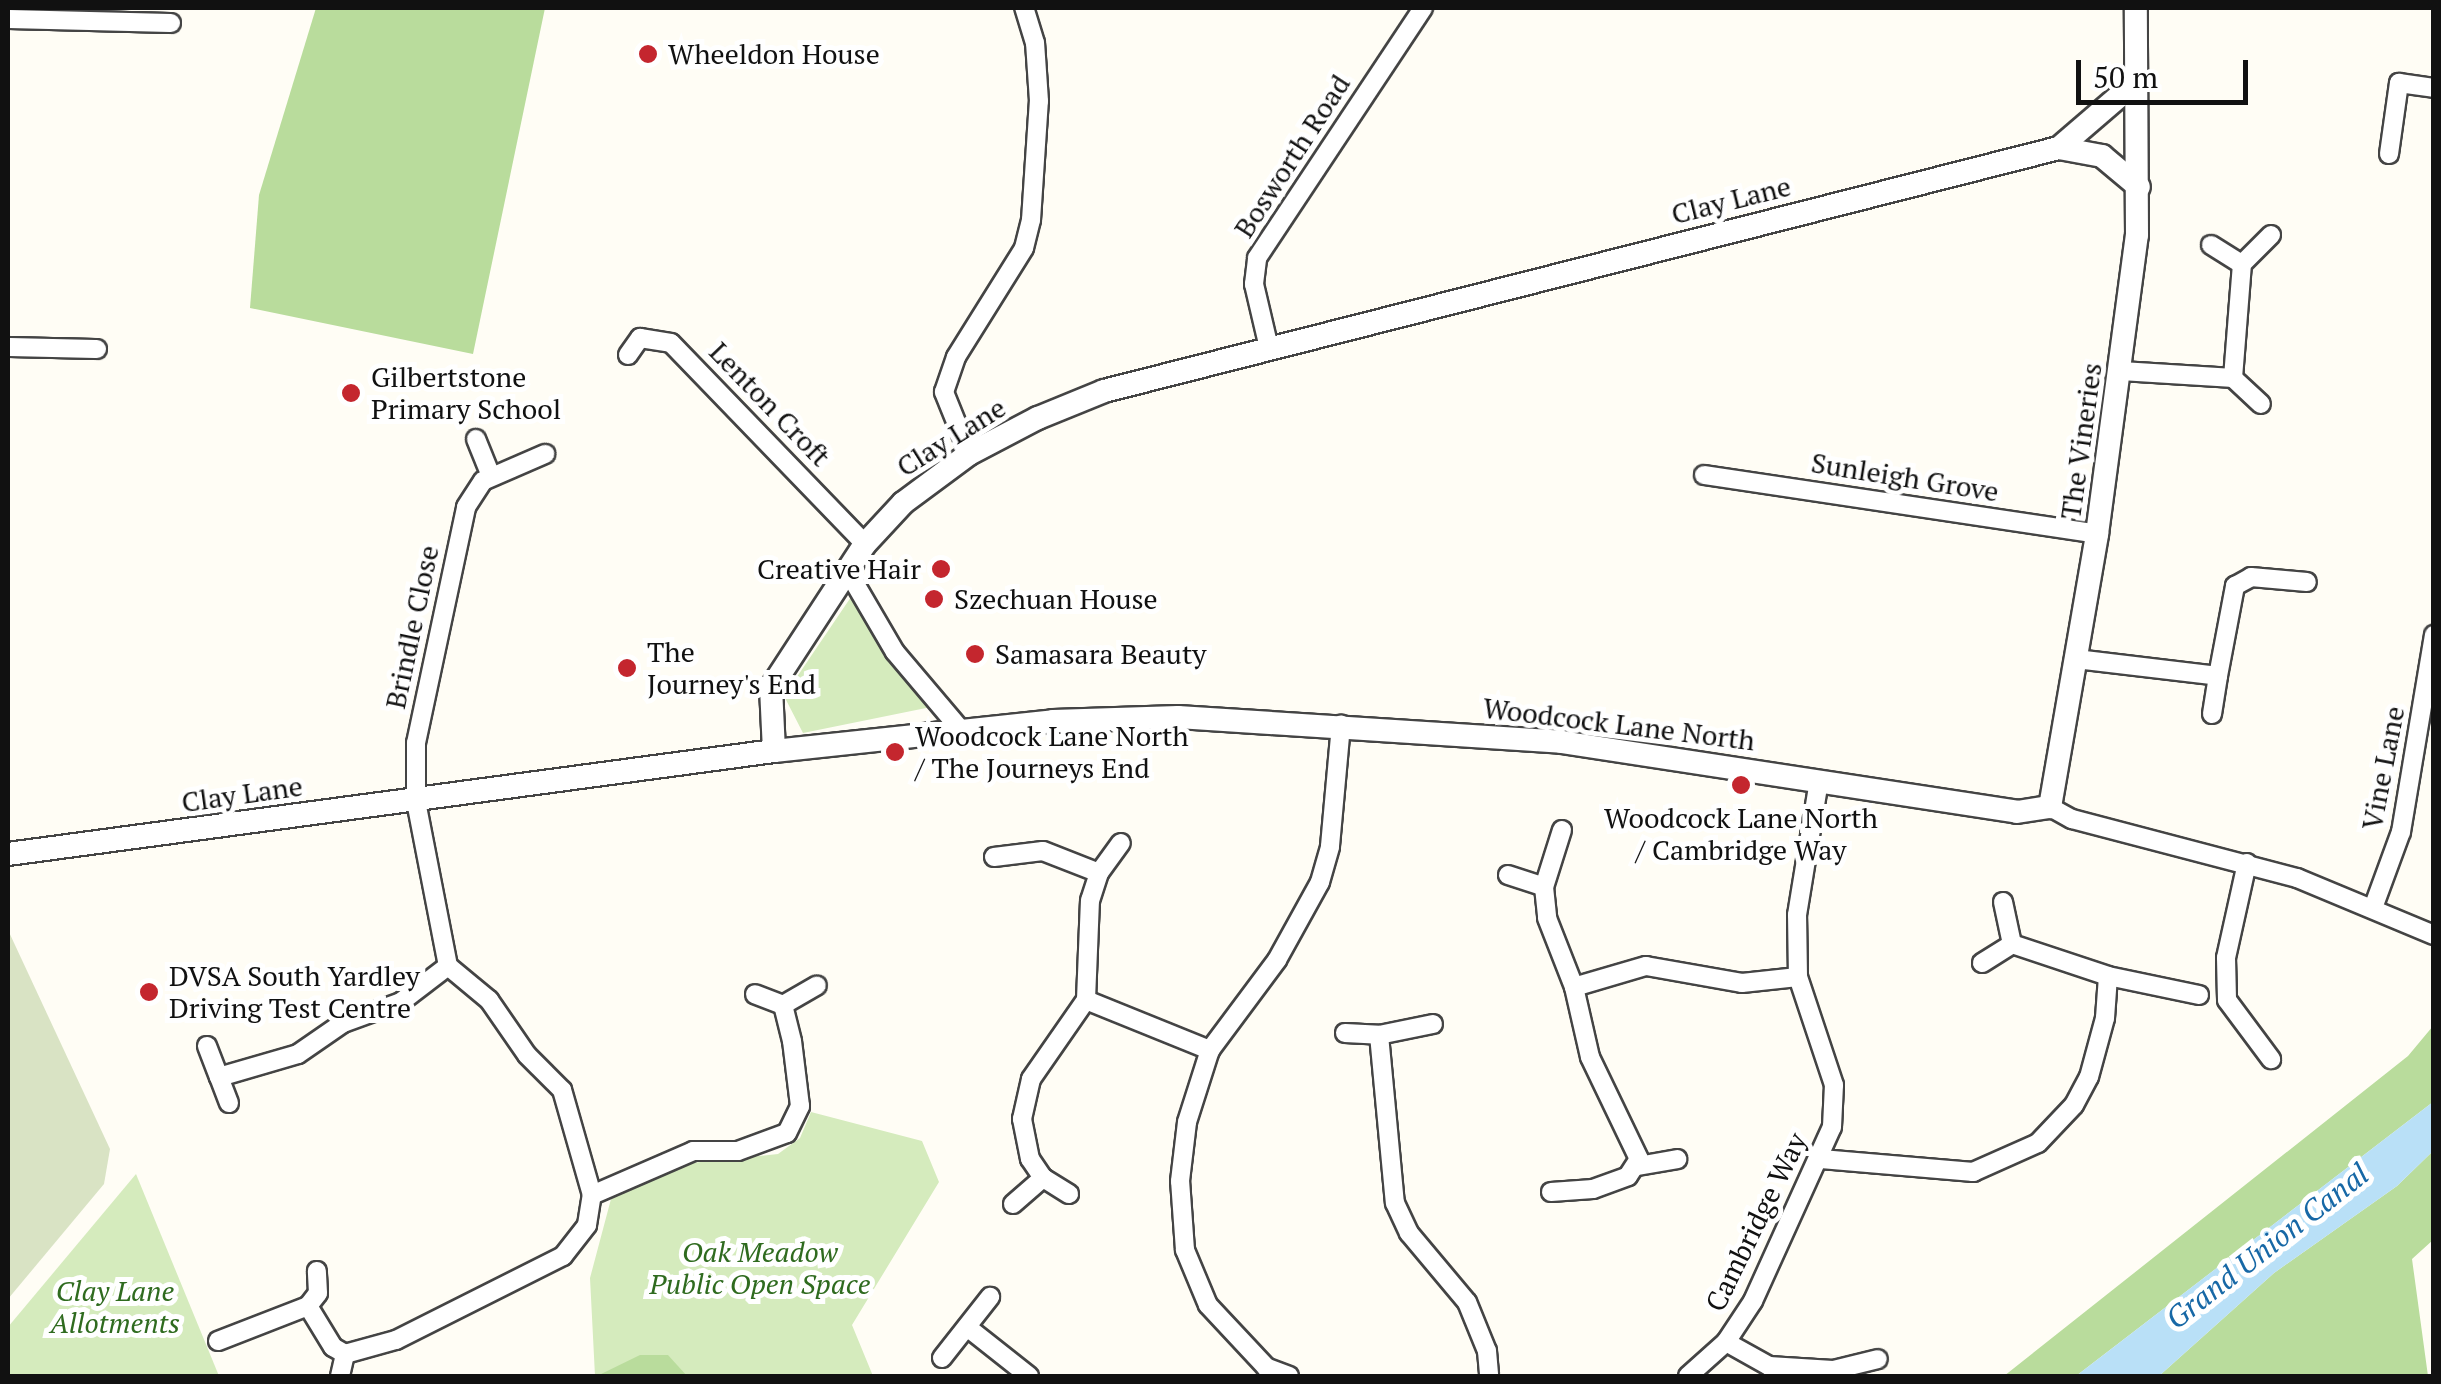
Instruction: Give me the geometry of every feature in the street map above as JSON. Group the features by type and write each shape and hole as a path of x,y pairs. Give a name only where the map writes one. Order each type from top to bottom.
{"street":[{"path":"969,454 944,392 956,358 1015,266 1031,220 1039,101 1035,43 1024,8"},
{"name":"Bosworth Road","path":"1269,348 1254,284 1257,258 1423,8"},
{"path":"2136,8 2136,81"},
{"path":"8,19 171,22"},
{"name":"Clay Lane","path":"2059,148 2136,81"},
{"name":"The Vineries","path":"2050,807 2122,371 2139,187 2136,81"},
{"path":"2388,154 2398,83 2434,88"},
{"name":"Clay Lane","path":"8,854 774,750 770,688 865,544 903,504 969,454 1104,391 2059,148 2102,156 2139,187"},
{"path":"2233,378 2242,264 2272,235"},
{"path":"2211,245 2242,264"},
{"name":"Lenton Croft","path":"628,356 640,338 671,343 865,544"},
{"path":"8,347 96,349"},
{"path":"2122,371 2233,378 2260,404"},
{"path":"476,439 491,476 545,454"},
{"name":"Sunleigh Grove","path":"1704,475 2098,534"},
{"name":"Brindle Close","path":"448,966 416,801 416,743 466,507 491,476"},
{"path":"847,570 895,652 961,730"},
{"path":"2212,714 2235,586 2250,577 2307,582"},
{"name":"Vine Lane","path":"2373,908 2401,832 2434,635"},
{"path":"2076,660 2218,676"},
{"name":"Woodcock Lane North","path":"774,750 961,730 1178,717 1341,724 1560,742 2017,812 2050,807 2072,819 2247,863 2373,908 2434,935"},
{"path":"1289,1376 1262,1372 1208,1305 1192,1273 1179,1222 1187,1122 1210,1050 1277,960 1320,882 1341,724"},
{"name":"Cambridge Way","path":"1688,1376 1726,1342 1822,1158 1832,1127 1834,1085 1798,977 1797,915 1819,781"},
{"path":"1562,830 1544,887 1547,918 1574,987 1590,1057 1607,1102 1638,1152 1638,1166"},
{"path":"1070,1194 1043,1178 1030,1159 1024,1102 1032,1079 1086,1000 1090,900 1099,873 1121,843"},
{"path":"994,857 1043,851 1099,873"},
{"path":"2247,863 2226,958 2228,1000 2272,1059"},
{"path":"1508,875 1544,887"},
{"path":"2002,902 2012,944"},
{"path":"1982,963 2012,944"},
{"path":"2012,944 2108,976 2200,995"},
{"path":"220,1077 298,1054 343,1023 401,1002 448,966 489,1000 527,1054 562,1090 592,1195 579,1241 563,1256 476,1296 422,1332 345,1354 332,1348 308,1306"},
{"path":"1574,987 1646,966 1742,983 1798,977"},
{"path":"1822,1158 1973,1172 2026,1151 2056,1127 2089,1077 2105,1018 2108,976"},
{"path":"783,1005 817,984"},
{"path":"755,994 783,1005"},
{"path":"1086,1000 1210,1050"},
{"path":"592,1195 692,1151 738,1151 787,1133 800,1088 783,1005"},
{"path":"1345,1033 1379,1036 1433,1024"},
{"path":"1379,1036 1396,1203 1409,1233 1466,1302 1487,1351 1489,1376"},
{"path":"206,1046 229,1103"},
{"path":"1551,1192 1593,1189 1638,1166 1678,1158"},
{"path":"1013,1204 1043,1178"},
{"path":"218,1340 308,1306 318,1293 317,1272"},
{"path":"942,1358 990,1296"},
{"path":"967,1327 1029,1376"},
{"path":"1726,1342 1769,1366 1833,1374 1878,1359"},
{"path":"340,1376 345,1354"}],"green space":[{"path":"316,8 545,8 473,354 250,308 259,195"},
{"path":"851,597 890,664 931,707 803,733 784,696"},
{"path":"8,930 110,1149 104,1184 8,1299"},
{"path":"2433,1026 2433,1102 2076,1376 2004,1376 2408,1056"},
{"name":"Oak Meadow Public Open Space","path":"811,1112 922,1141 939,1182 852,1325 873,1376 595,1376 590,1278 611,1199 691,1163 778,1154 800,1138"},
{"path":"2433,1151 2433,1240 2412,1259 2428,1376 2159,1376 2274,1273 2397,1186"},
{"name":"Clay Lane Allotments","path":"136,1174 219,1376 8,1376 8,1327"},
{"path":"640,1355 668,1355 687,1376 597,1376"}],"water":[{"name":"Grand Union Canal","path":"2433,1102 2433,1151 2397,1186 2274,1273 2159,1376 2076,1376"}],"place":[{"name":"Wheeldon House","path":"648,54"},
{"name":"Gilbertstone Primary School","path":"351,393"},
{"name":"Creative Hair","path":"941,569"},
{"name":"Szechuan House","path":"934,599"},
{"name":"Samasara Beauty","path":"975,654"},
{"name":"The Journey's End","path":"627,668"},
{"name":"Woodcock Lane North / The Journeys End","path":"895,752"},
{"name":"Woodcock Lane North / Cambridge Way","path":"1741,785"},
{"name":"DVSA South Yardley Driving Test Centre","path":"149,992"}]}
